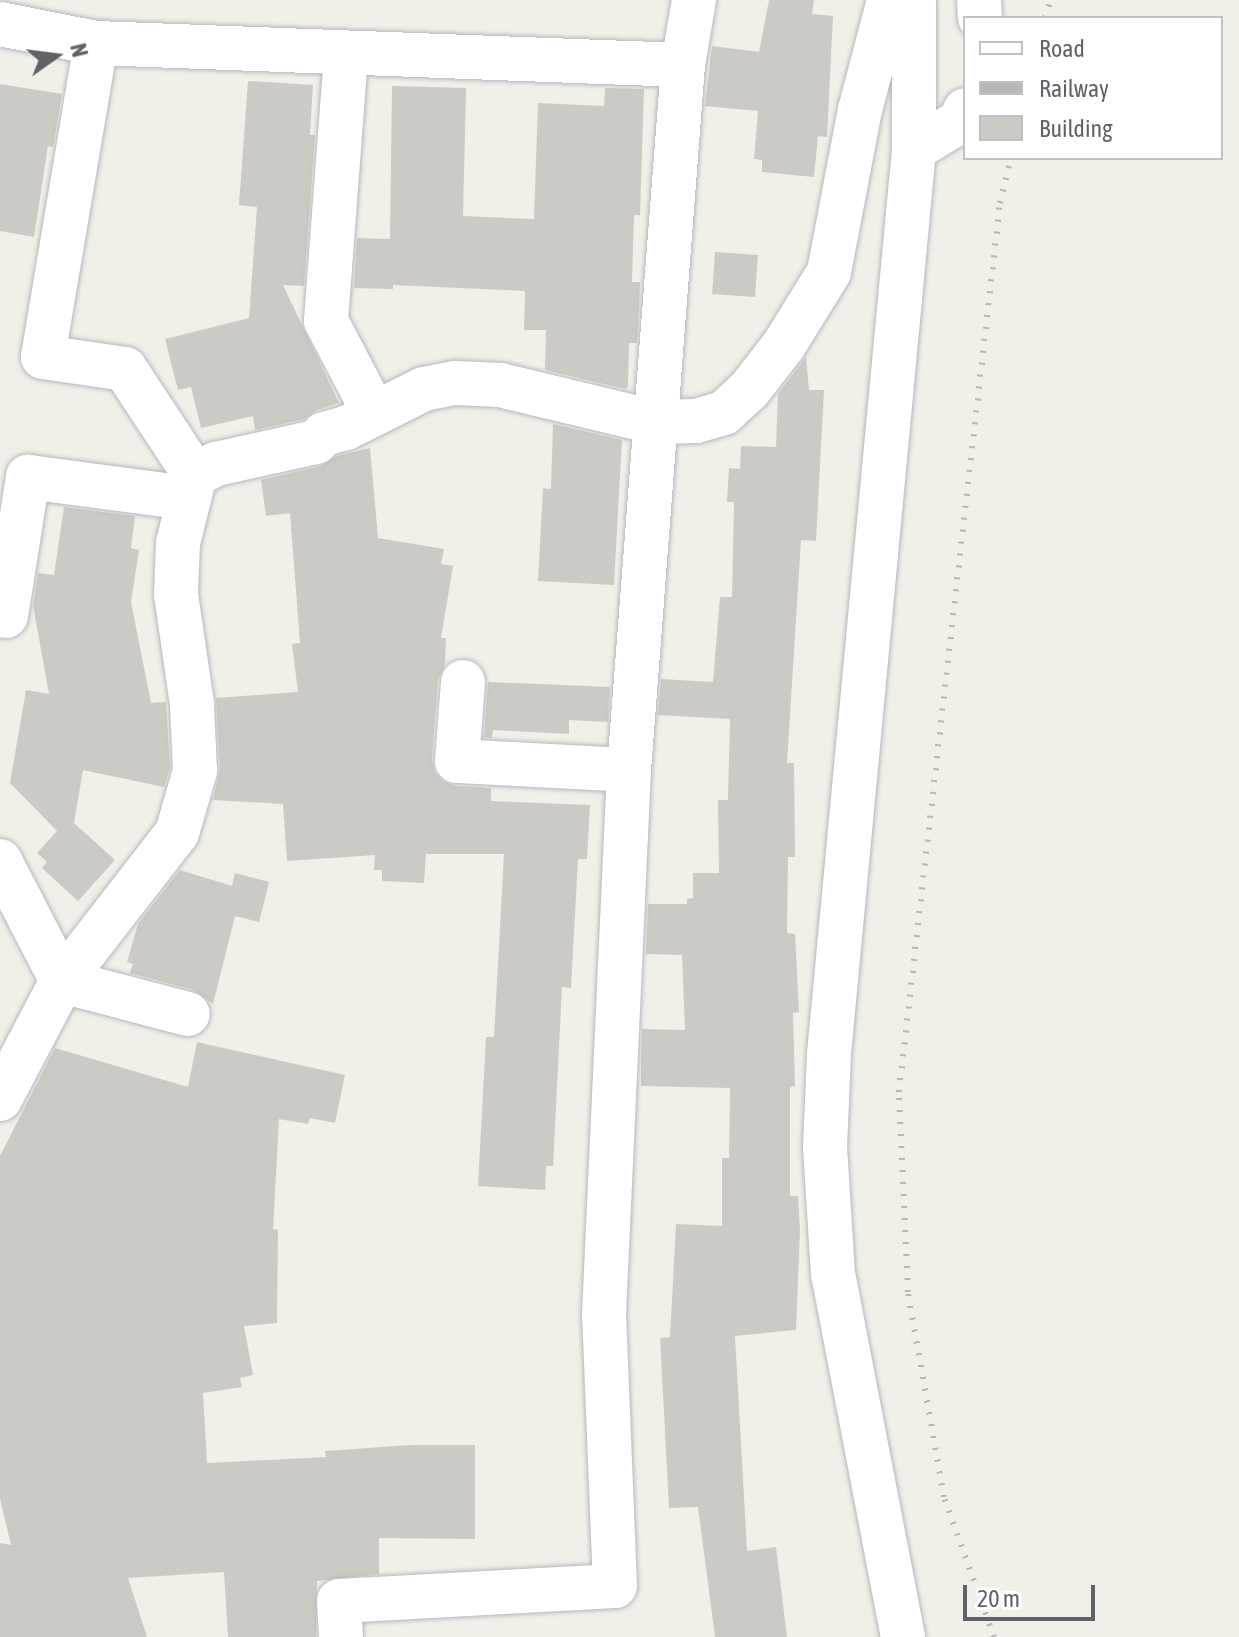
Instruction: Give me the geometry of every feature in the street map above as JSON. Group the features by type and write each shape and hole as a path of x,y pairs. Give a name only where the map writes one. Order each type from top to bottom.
{"street":[{"path":"341,1637 339,1601 615,1586 604,1314 629,770 683,65 694,0"},
{"path":"0,1099 62,981 177,833 189,796 195,738 176,594 178,543 191,486 216,464 316,442 324,434 346,428 424,389 477,381 654,422 696,421 724,413 749,390 784,345 829,272 860,110 889,0"},
{"path":"903,1637 833,1274 825,1147 829,1054 914,149 914,0"},
{"path":"0,24 96,43 346,55 683,65"},
{"path":"96,43 43,357 125,369 191,486"},
{"path":"346,55 326,321 374,413"},
{"path":"914,149 963,117"},
{"path":"2,627 28,477 191,486"},
{"path":"463,682 457,761 629,770"},
{"path":"0,861 62,981 188,1014"}],"building":[{"path":"769,0 814,0 812,14 833,16 827,137 818,136 814,177 762,172 762,160 754,159 758,111 705,106 712,46 759,52"},
{"path":"248,81 313,85 310,135 315,135 304,286 283,285 339,403 317,410 304,419 255,430 253,416 201,428 191,387 178,390 165,339 249,318 257,207 239,205"},
{"path":"0,84 62,94 53,147 48,146 34,237 0,231"},
{"path":"392,86 466,88 463,216 534,219 538,103 604,106 605,88 644,89 640,215 634,215 632,282 640,282 639,311 637,343 629,343 628,387 625,389 545,370 546,330 524,330 525,291 393,285 393,289 354,288 357,238 390,239"},
{"path":"715,252 758,255 755,297 712,294"},
{"path":"806,357 809,390 824,390 816,541 801,540 787,763 794,763 795,857 788,857 787,933 795,934 799,1012 793,1013 795,1086 790,1087 790,1196 798,1196 800,1230 796,1330 735,1336 747,1551 776,1547 787,1637 715,1637 698,1507 669,1508 660,1338 670,1337 676,1224 722,1226 722,1158 729,1158 730,1088 641,1086 641,1057 642,1029 685,1030 682,955 646,954 648,904 687,904 687,899 693,898 693,873 719,873 718,800 728,800 730,719 658,715 661,679 713,682 720,597 732,597 734,502 727,502 729,468 740,469 741,446 776,447 778,394"},
{"path":"553,424 622,440 614,585 538,581 543,488 551,489"},
{"path":"370,448 378,538 444,549 441,564 453,566 441,638 446,638 445,665 438,680 432,759 435,773 455,786 491,788 491,801 590,805 587,859 578,859 571,988 562,987 553,1166 546,1166 545,1190 478,1186 486,1037 494,1037 504,854 426,854 424,883 382,881 382,870 374,870 375,855 287,861 283,804 213,800 220,770 216,698 298,692 292,644 300,643 290,513 266,516 261,480 321,466 337,456"},
{"path":"64,507 135,516 131,548 139,550 131,602 151,703 166,702 170,768 164,787 83,770 74,823 115,860 78,901 42,868 47,862 37,853 57,831 10,783 26,690 49,694 33,605 38,573 54,575"},
{"path":"488,682 610,687 608,722 569,720 569,734 493,730 492,738 484,737"},
{"path":"180,870 232,886 235,873 269,882 259,922 235,916 213,1004 194,990 130,973 133,964 127,962 138,924"},
{"path":"197,1042 345,1075 335,1123 310,1118 308,1124 279,1119 273,1229 278,1230 277,1323 244,1326 253,1375 240,1378 242,1387 203,1393 207,1463 326,1457 325,1451 411,1445 475,1445 475,1539 379,1538 379,1574 317,1581 316,1637 228,1637 224,1572 128,1578 147,1637 0,1637 0,1543 11,1545 0,1499 0,1156 55,1048 188,1087"}],"railway":[{"path":"1046,16 1051,0"},
{"path":"994,1637 944,1497 908,1292 899,1092 1000,203 1011,160"}]}
